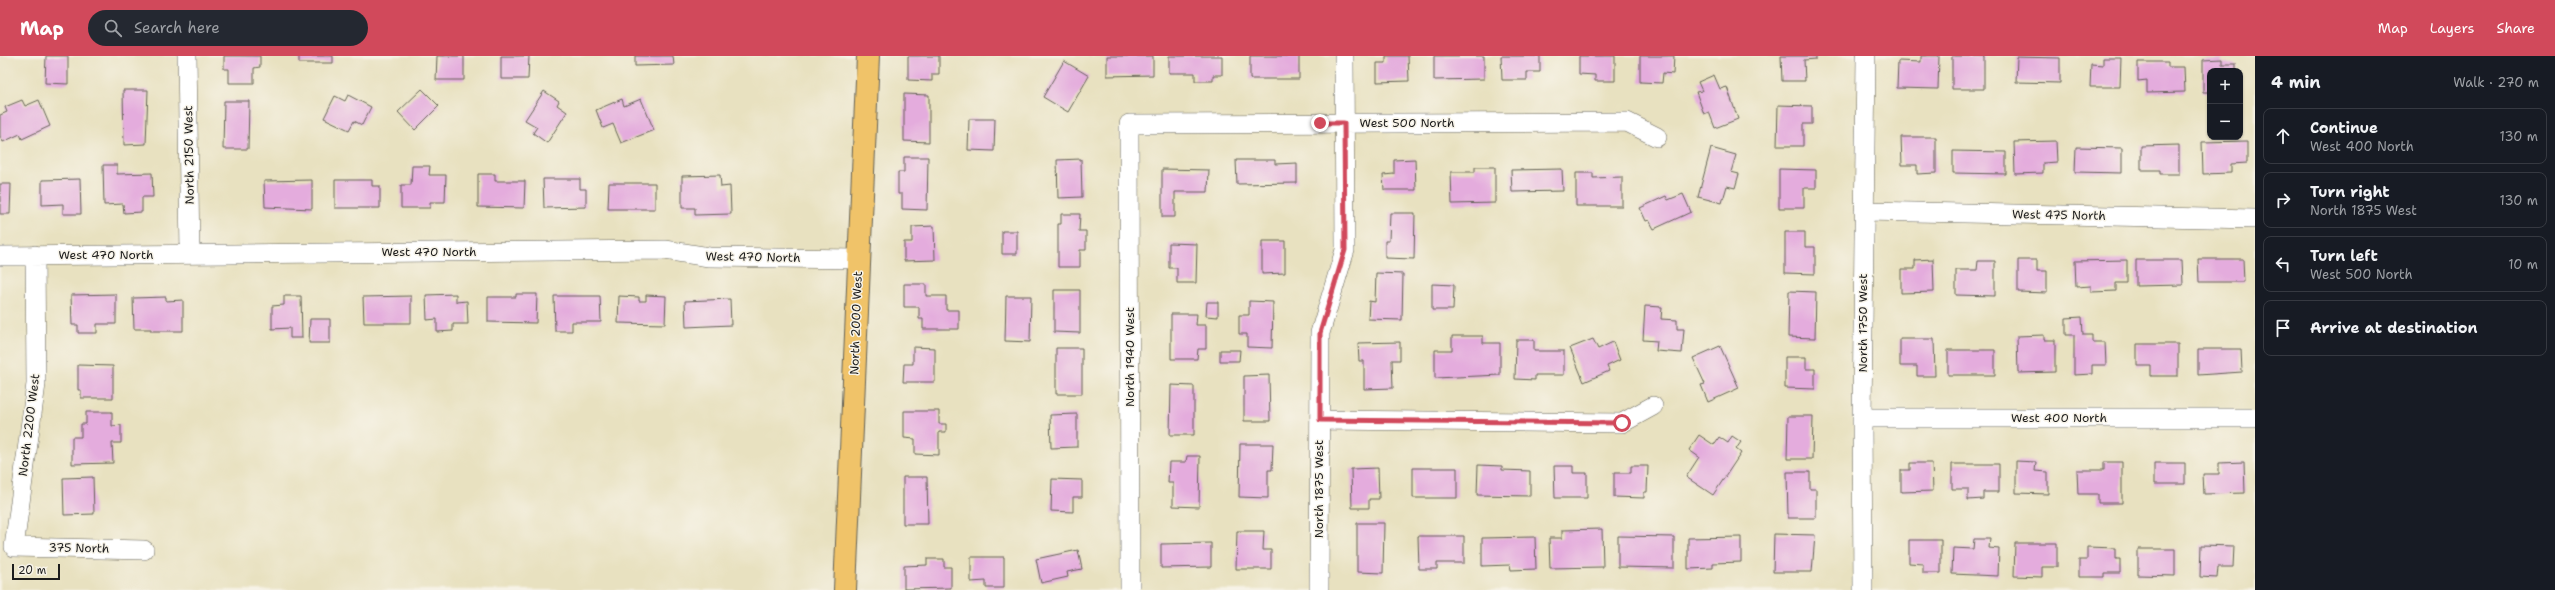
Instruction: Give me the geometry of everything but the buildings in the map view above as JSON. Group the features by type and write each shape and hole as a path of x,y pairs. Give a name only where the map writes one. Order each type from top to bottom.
{"main road":[{"name":"North 2000 West","path":"845,590 858,259 868,56"}],"street":[{"name":"North 2150 West","path":"187,56 190,254"},
{"name":"North 1875 West","path":"1319,590 1320,333 1345,250 1344,56"},
{"name":"North 1750 West","path":"1864,590 1862,418 1866,56"},
{"name":"West 500 North","path":"1129,124 1627,122 1657,137"},
{"name":"North 1940 West","path":"1129,124 1130,590"},
{"name":"West 475 North","path":"1864,211 2255,219"},
{"name":"West 470 North","path":"0,256 665,250 709,257 858,259"},
{"name":"North 2200 West","path":"14,547 36,384 35,256"},
{"path":"1320,420 1622,423 1653,406"},
{"name":"West 400 North","path":"1862,418 2255,418"},
{"name":"375 North","path":"14,547 144,550"}],"route":[{"path":"1320,123 1344,123 1345,250 1320,333 1320,420 1622,423"}]}
